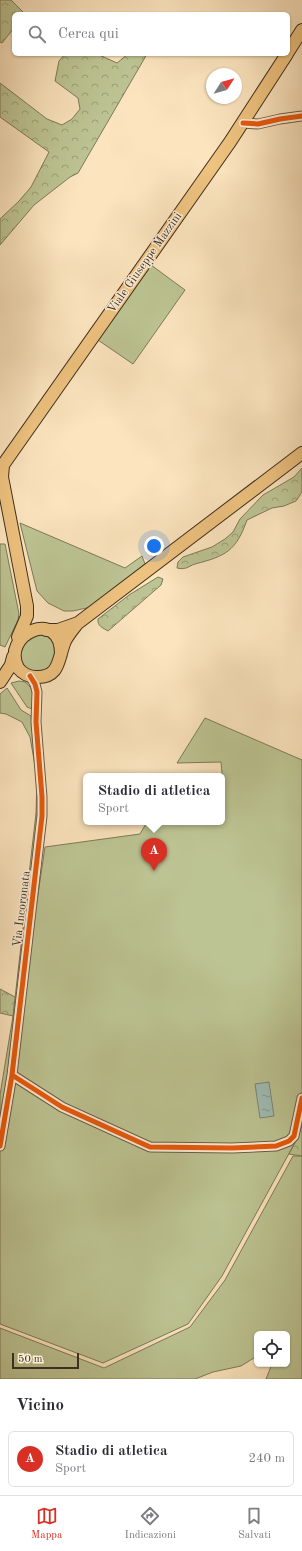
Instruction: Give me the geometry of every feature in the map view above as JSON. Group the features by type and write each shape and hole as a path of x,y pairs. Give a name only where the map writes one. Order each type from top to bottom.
{"main road":[{"name":"Viale Giuseppe Mazzini","path":"290,50 302,30"},
{"name":"Viale Giuseppe Mazzini","path":"1,469 10,454 243,123 286,56"},
{"path":"18,637 29,630 58,630 78,623 302,453"},
{"path":"0,682 11,665 13,646 27,616 27,606 2,490 1,469"},
{"path":"27,606 35,621 58,640 62,654"},
{"path":"0,682 18,674 39,677 49,674 59,665 66,641 78,623"},
{"path":"13,657 16,666 28,676"}],"street":[{"path":"243,123 258,124 280,118 302,116"},
{"name":"Via Incoronata","path":"37,704 42,688 49,674"},
{"name":"Via Incoronata","path":"0,1146 12,1075 42,816 41,780 36,722 36,688 28,676"},
{"path":"12,1075 62,1107 150,1147 232,1148 276,1146 289,1141 294,1136 302,1098"}],"green space":[{"path":"0,0 11,0 23,12 12,12 12,30 2,43 0,42"},
{"path":"63,56 101,56 117,63 126,56 146,56 78,173 70,177 34,205 0,245 0,219 31,187 49,152 0,117 0,83 47,119 62,125 72,119 80,109 78,98 55,81 59,61"},
{"path":"151,265 185,290 133,364 98,340"},
{"path":"302,468 302,492 296,501 284,506 272,508 247,520 239,539 222,555 186,568 177,568 178,562 183,557 212,547 225,539 233,532 240,519 263,495 294,477"},
{"path":"20,523 125,568 142,556 145,564 91,607 73,611 64,611 48,603 37,591"},
{"path":"0,544 5,544 19,614 18,620 5,647 0,645"},
{"path":"158,577 163,579 161,585 108,631 99,625 98,619 129,595"},
{"path":"31,634 44,635 50,638 56,650 52,664 41,672 32,672 22,666 18,648"},
{"path":"19,681 25,682 32,691 32,709 27,707 11,683"},
{"path":"7,688 21,710 31,716 37,776 30,737 22,722 6,714 0,713 0,694"},
{"path":"205,718 302,760 302,1125 298,1137 222,1276 188,1324 103,1363 0,1324 0,1151 45,847 140,834 145,825 225,825 225,773 222,773 221,762 177,763"},
{"path":"37,778 38,814 7,1085 0,1115 0,1095 13,1016 36,813"},
{"path":"0,989 15,997 13,1016 0,1013"},
{"path":"302,1125 302,1156 289,1154 298,1137"},
{"path":"293,1156 302,1156 302,1379 266,1379 271,1367 290,1367 290,1331 254,1331 254,1358 241,1366 213,1372 195,1379 0,1379 0,1328 104,1368 190,1327 225,1280"}],"water":[{"path":"269,1082 274,1116 260,1118 255,1084"}],"cycle path":[{"path":"243,123 258,124 302,116"},
{"path":"0,1146 12,1075 42,816 42,797 36,722 37,692 35,684 30,676"},
{"path":"12,1075 62,1107 150,1147 232,1148 276,1146 289,1141 294,1136 302,1098"}],"place":[{"name":"Stadio di atletica","path":"154,871"}]}
